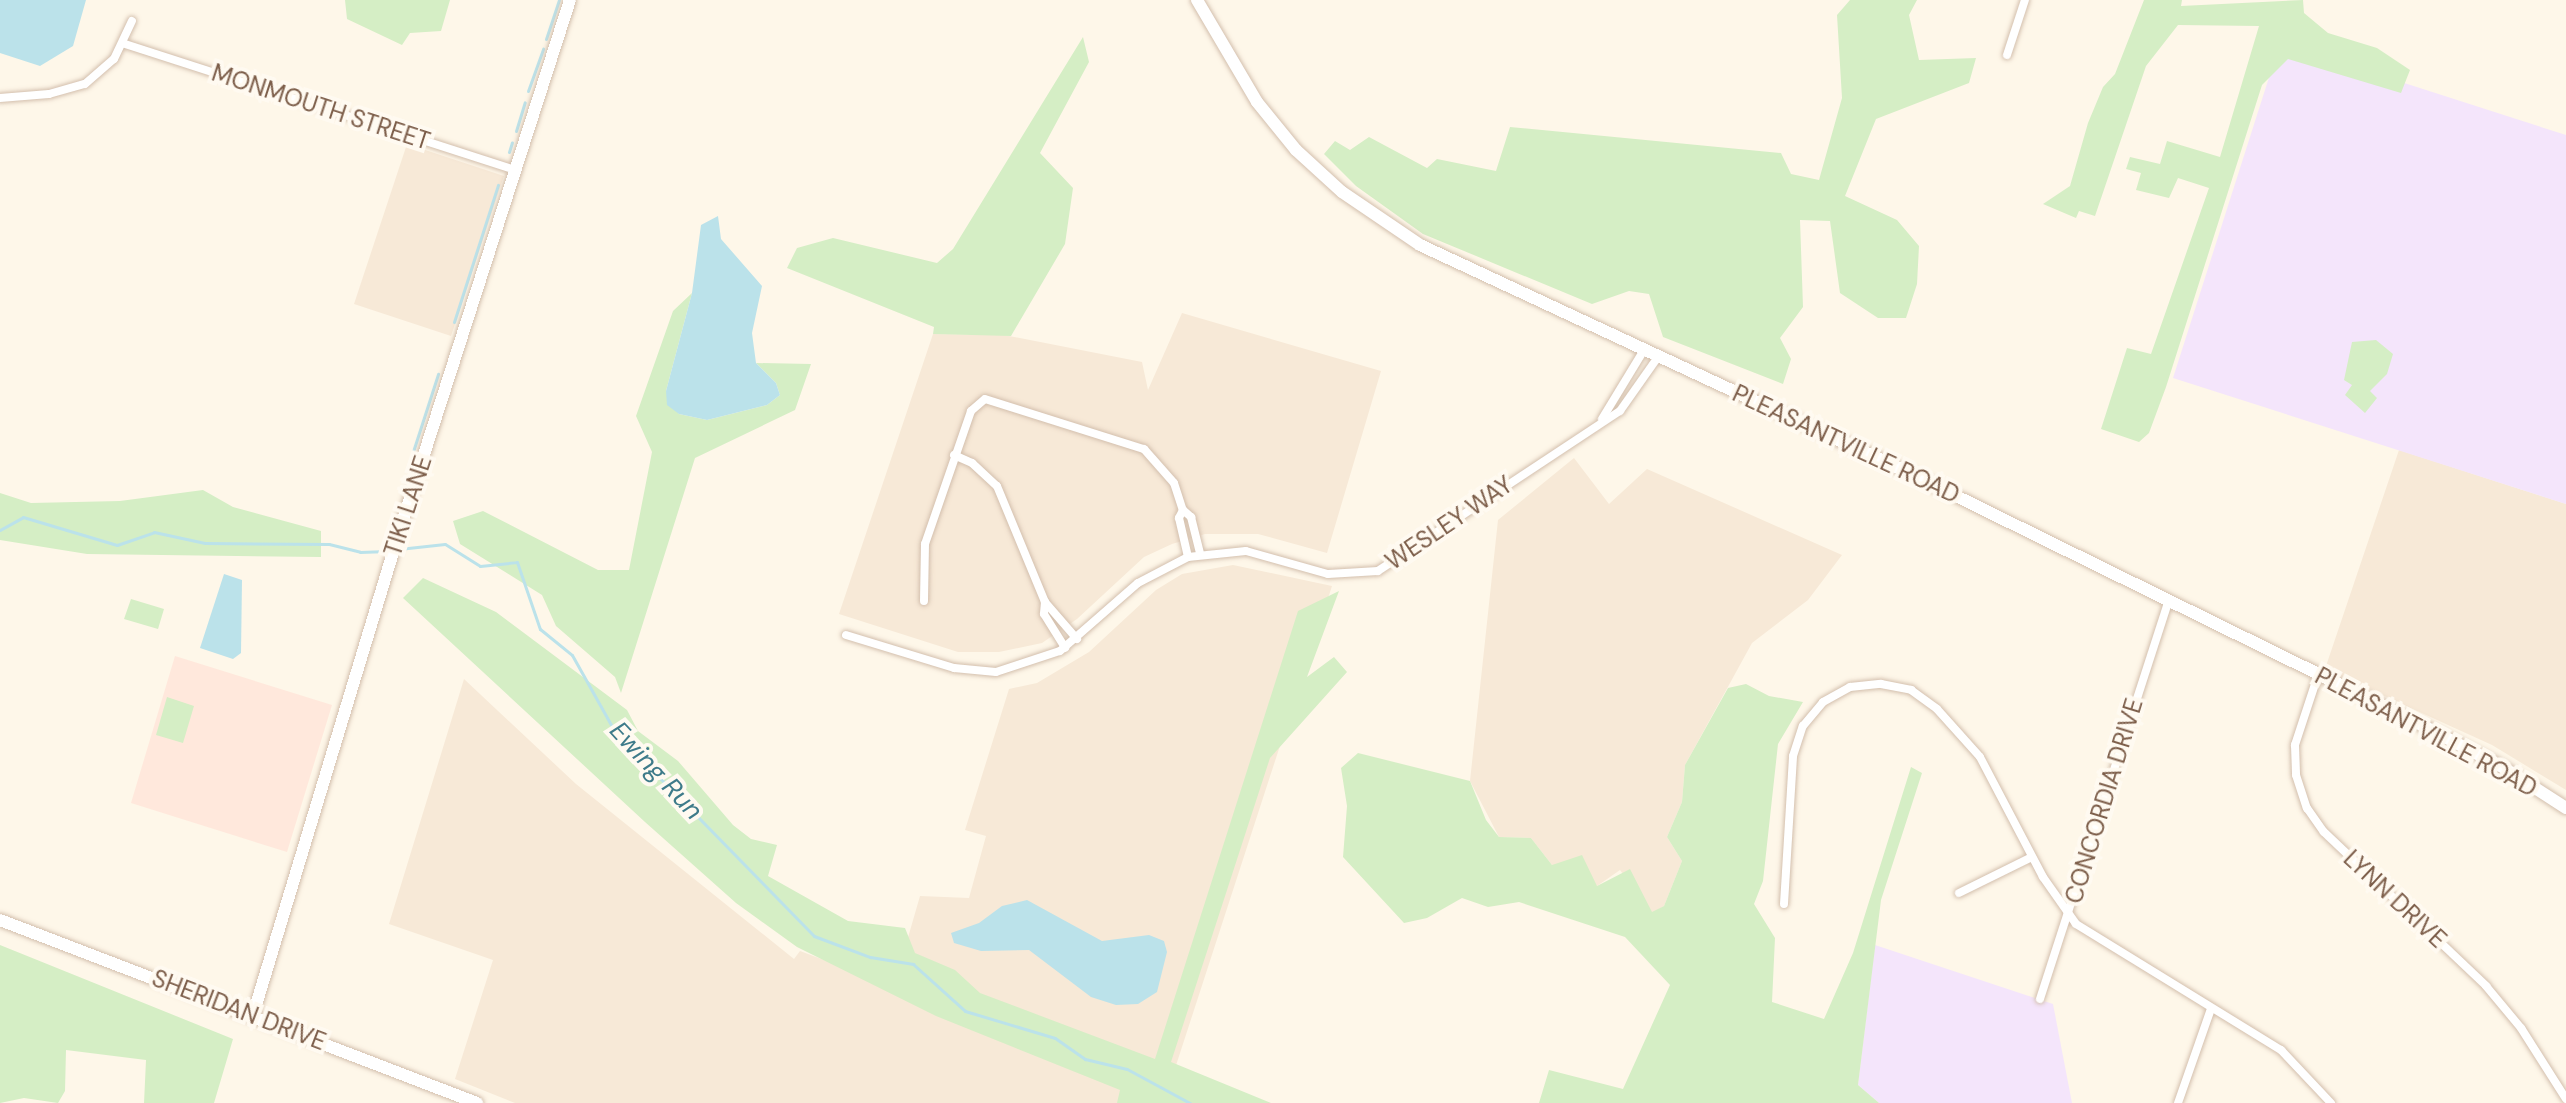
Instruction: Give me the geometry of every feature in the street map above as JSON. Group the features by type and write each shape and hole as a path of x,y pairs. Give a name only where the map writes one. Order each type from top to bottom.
{"main road":[{"name":"TIKI LANE","path":"253,1015 401,526 570,0"},
{"name":"PLEASANTVILLE ROAD","path":"1197,0 1276,127 1342,192 1420,245 1887,462 2499,765 2566,808"},
{"name":"SHERIDAN DRIVE","path":"0,920 477,1103"}],"street":[{"path":"2007,55 2025,0"},
{"path":"0,98 74,89 104,69 125,44 132,21"},
{"name":"MONMOUTH STREET","path":"125,44 516,170"},
{"name":"WESLEY WAY","path":"1601,420 1644,350"},
{"name":"WESLEY WAY","path":"846,635 974,671 1014,669 1065,648 1138,583 1188,557 1246,551 1336,575 1378,571 1625,406 1658,357"},
{"path":"924,601 925,544 954,455 971,411 978,402 992,398 1144,449 1174,483 1183,510 1191,517 1200,554"},
{"path":"954,455 972,463 997,486 1045,602 1077,639"},
{"path":"1183,510 1179,518 1188,557"},
{"path":"1045,602 1044,614 1065,648"},
{"name":"CONCORDIA DRIVE","path":"2040,999 2168,603"},
{"name":"LYNN DRIVE","path":"2318,675 2295,745 2296,775 2307,808 2335,842 2486,986 2525,1034 2566,1099"},
{"path":"1784,904 1796,741 1823,702 1865,684 1911,690 1960,732 1998,788 2032,857 2068,915 2084,931 2287,1055 2331,1103"},
{"path":"1959,893 2032,857"},
{"path":"2178,1103 2211,1009"}],"shaded area":[{"path":"2280,43 2566,135 2566,504 2173,378"},
{"path":"407,144 504,176 451,336 354,304"},
{"path":"1182,313 1381,371 1327,553 1258,534 1205,534 1144,557 1077,619 1042,643 999,652 958,652 839,614 933,334 1004,335 1142,362 1148,390"},
{"path":"2399,450 2566,504 2566,790 2492,745 2325,669"},
{"path":"1574,458 1609,504 1647,469 1842,555 1808,600 1752,643 1685,765 1682,802 1667,837 1682,861 1664,906 1652,913 1620,870 1597,886 1552,865 1531,838 1499,837 1470,781 1498,520"},
{"path":"1233,565 1332,586 1167,1093 1184,1103 515,1103 455,1079 493,960 389,924 464,679 576,784 794,959 800,951 894,986 920,896 969,898 986,836 965,830 1009,689 1037,683 1089,652 1156,590 1182,574"},
{"path":"175,656 332,705 287,852 131,803"},
{"path":"1875,945 2053,1004 2072,1103 1879,1103 1858,1085"}],"green space":[{"path":"345,0 450,0 441,31 410,33 402,45 347,19"},
{"path":"1850,0 1917,0 1909,15 1919,60 1976,58 1969,83 1876,119 1845,196 1897,220 1919,246 1917,284 1906,318 1878,318 1840,293 1830,221 1800,220 1803,307 1780,338 1791,359 1783,384 1663,337 1649,294 1629,291 1592,304 1423,234 1356,186 1324,154 1335,141 1350,150 1369,137 1427,168 1437,159 1496,171 1510,127 1781,153 1791,174 1819,180 1842,98 1837,15"},
{"path":"2144,0 2182,0 2181,6 2303,0 2304,13 2328,33 2377,48 2410,70 2401,93 2288,59 2262,85 2166,387 2149,433 2139,442 2101,429 2127,348 2151,354 2209,188 2178,178 2169,198 2136,190 2141,173 2126,169 2130,157 2160,164 2167,141 2220,157 2259,26 2178,25 2146,66 2095,216 2079,211 2076,218 2043,204 2070,186 2088,123 2103,87 2115,74"},
{"path":"1083,37 1089,62 1040,153 1073,188 1065,244 1011,336 933,334 934,327 787,268 797,248 833,238 937,263 953,249"},
{"path":"692,293 666,391 679,414 707,420 767,405 780,395 776,383 756,363 811,364 795,410 695,458 621,693 615,677 556,626 542,595 460,544 453,521 483,511 598,570 629,570 652,452 636,416 673,311"},
{"path":"2376,340 2393,354 2387,374 2370,391 2377,398 2365,413 2345,395 2352,385 2344,380 2352,342"},
{"path":"203,490 233,507 321,531 321,557 87,554 0,540 0,493 31,503 120,501"},
{"path":"423,578 496,612 627,710 638,731 678,761 733,825 751,839 777,845 768,876 848,921 905,928 915,953 955,970 980,993 1155,1059 1298,611 1339,591 1307,677 1334,657 1347,672 1270,758 1171,1062 1271,1103 1117,1103 1120,1090 936,1016 797,947 736,903 403,598"},
{"path":"131,599 164,609 158,629 124,619"},
{"path":"1746,684 1769,696 1803,702 1778,744 1763,881 1754,904 1775,938 1772,1002 1824,1019 1853,953 1911,767 1922,773 1881,900 1858,1085 1879,1103 1539,1103 1549,1070 1623,1089 1670,985 1625,937 1519,902 1488,907 1462,898 1427,918 1404,923 1343,857 1347,806 1341,768 1358,753 1470,781 1486,820 1499,837 1531,838 1552,865 1582,855 1597,886 1630,869 1652,912 1664,906 1682,861 1667,837 1682,802 1685,765 1728,688"},
{"path":"167,697 194,706 183,743 156,735"},
{"path":"0,945 233,1039 214,1103 144,1103 146,1060 66,1050 65,1091 58,1103 24,1098 0,1103"}],"water":[{"path":"0,0 86,0 73,46 40,66 0,53"},
{"path":"718,216 721,239 762,286 752,333 756,363 776,383 780,395 767,405 707,420 679,414 667,405 666,391 692,293 701,225"},
{"path":"224,574 242,580 241,653 233,659 200,648"},
{"path":"1027,900 1102,941 1149,935 1164,941 1167,952 1157,992 1138,1004 1116,1005 1091,997 1029,950 981,951 954,943 951,933 979,923 1002,906"}],"waterway":[{"path":"546,39 559,0"},
{"path":"528,91 543,49"},
{"path":"516,131 525,102"},
{"path":"509,152 512,142"},
{"path":"454,322 498,185"},
{"path":"408,467 438,374"},
{"name":"Ewing Run","path":"0,530 23,517 117,545 154,532 205,543 329,544 360,552 388,551"},
{"name":"Ewing Run","path":"399,549 445,544 480,566 517,562 540,629 572,655 615,732 814,936 870,957 913,964 965,1011 1055,1038 1085,1059 1127,1069 1190,1103"}]}
